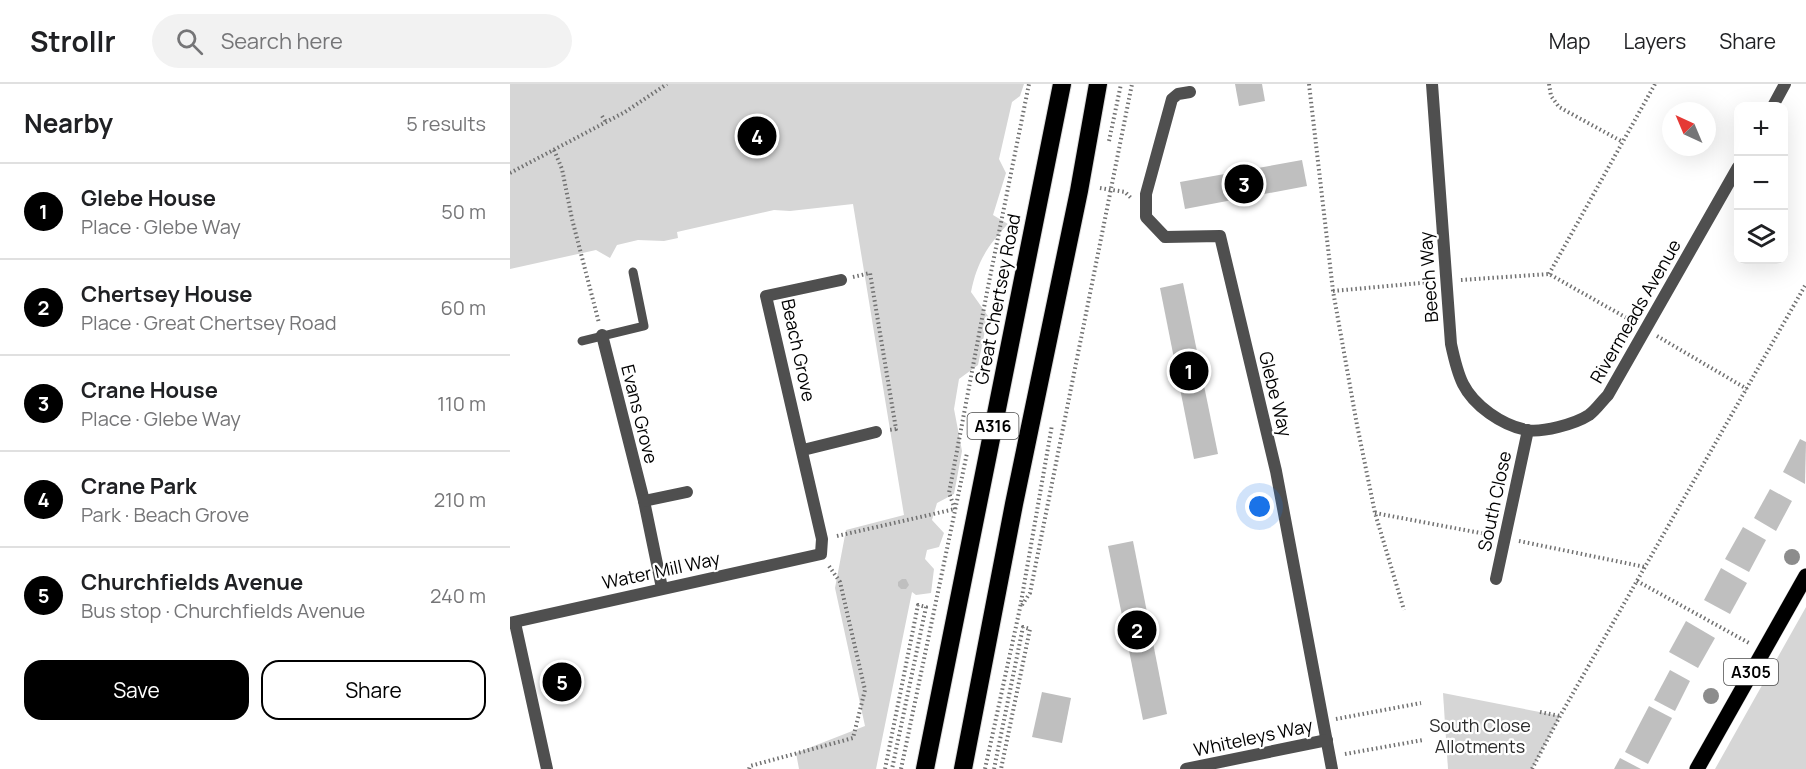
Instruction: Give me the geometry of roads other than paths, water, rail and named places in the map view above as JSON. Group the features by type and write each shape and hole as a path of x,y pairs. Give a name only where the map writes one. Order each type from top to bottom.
{"highway":[{"name":"Great Chertsey Road","path":"925,769 1062,84"},
{"name":"A316","path":"963,769 1014,504 1079,191 1098,84"}],"main road":[{"name":"A305","path":"1697,769 1806,576"}],"street":[{"name":"Beech Way","path":"1432,84 1450,344 1455,364 1464,386 1482,407 1504,423 1528,430"},
{"path":"1775,102 1785,84"},
{"name":"Glebe Way","path":"1181,90 1172,99 1146,194 1146,217 1165,237 1220,236 1276,471 1331,763"},
{"name":"Rivermeads Avenue","path":"1528,430 1560,427 1588,415 1608,395 1734,174"},
{"name":"Beach Grove","path":"821,554 822,539 766,296 841,280"},
{"name":"Evans Grove","path":"602,335 644,501 662,588"},
{"name":"South Close","path":"1496,579 1528,430"},
{"path":"802,450 876,432"},
{"path":"644,501 687,492"},
{"name":"Water Mill Way","path":"512,623 821,554"},
{"path":"512,623 547,769"},
{"name":"Whiteleys Way","path":"1186,769 1327,740"}],"lane":[{"path":"582,341 644,326 633,272"}],"place":[{"name":"Crane Park","path":"757,136"},
{"name":"Crane House","path":"1244,184"},
{"name":"Glebe House","path":"1189,371"},
{"name":"Chertsey House","path":"1137,630"},
{"name":"Churchfields Avenue","path":"562,682"}],"park label":[{"name":"South Close Allotments","path":"1480,735"}]}
